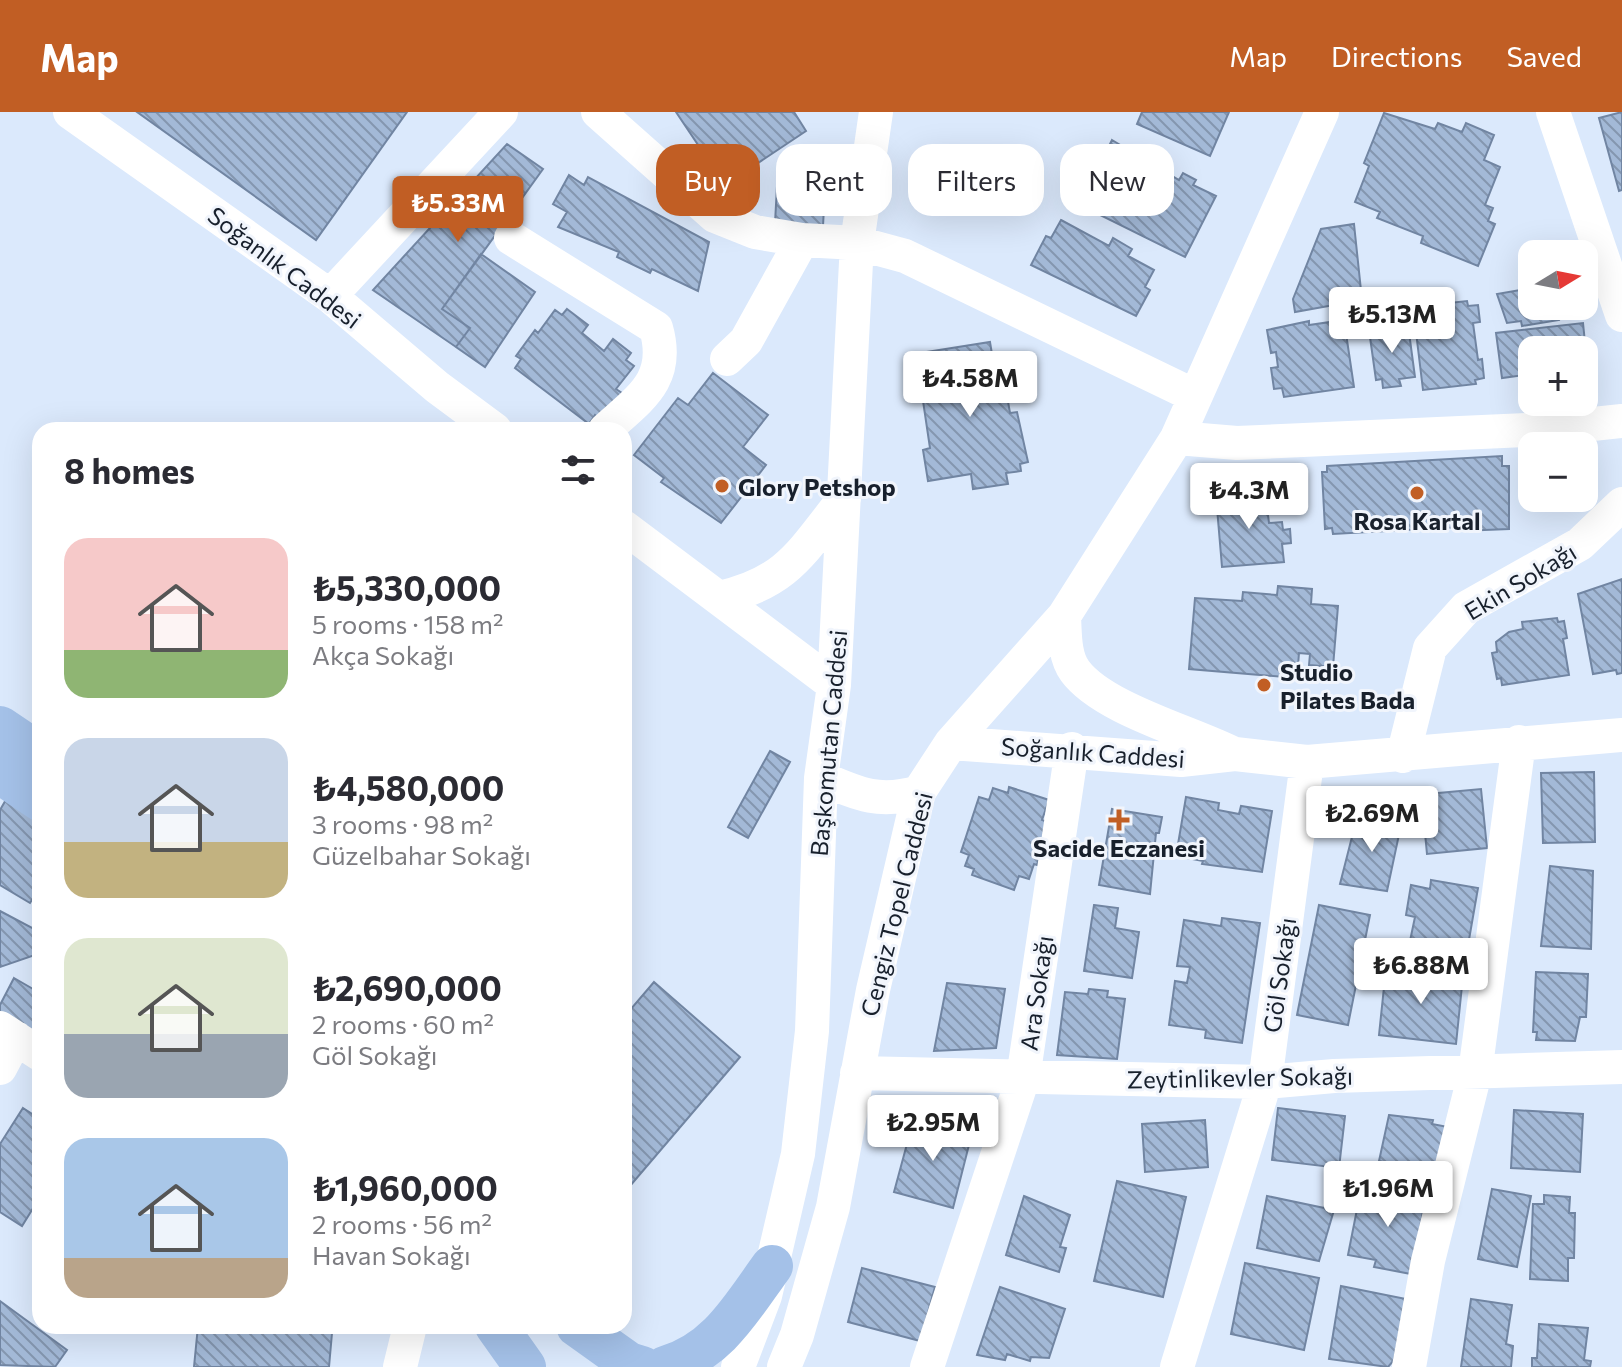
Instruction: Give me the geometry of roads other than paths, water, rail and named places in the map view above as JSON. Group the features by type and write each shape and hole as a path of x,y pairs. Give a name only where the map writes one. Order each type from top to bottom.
{"main road":[{"path":"0,727 32,749"},
{"path":"0,773 32,795"},
{"path":"665,1367 690,1358 720,1337 772,1266"},
{"path":"502,1334 525,1367"},
{"path":"555,1334 580,1367"},
{"path":"588,1334 629,1363 642,1367"}],"street":[{"name":"Soğanlık Caddesi","path":"70,112 330,296 454,418"},
{"path":"330,296 501,112"},
{"path":"598,112 715,216 755,232 802,240 857,243 905,256 1195,396"},
{"name":"Başkomutan Caddesi","path":"738,1367 765,1296 798,1154 812,1031 821,778 834,685 857,243 876,112"},
{"name":"Cengiz Topel Caddesi","path":"784,1367 797,1335 833,1207 857,1073 919,792 951,743 1064,616 1177,438 1322,112"},
{"path":"1553,112 1622,315"},
{"path":"511,238 656,328 662,349 657,376 643,395 614,422"},
{"path":"727,359 746,341 802,240"},
{"path":"1177,438 1237,443 1546,429 1622,421"},
{"path":"719,598 751,591 786,571 844,499"},
{"name":"Ekin Sokağı","path":"1403,756 1430,648 1466,608 1580,544 1622,504"},
{"path":"632,533 834,685"},
{"name":"Soğanlık Caddesi","path":"1064,616 1065,646 1075,671 1104,695 1134,712 1195,734 1235,754"},
{"name":"Soğanlık Caddesi","path":"951,743 1072,749 1181,760 1235,754 1307,762 1622,735"},
{"path":"1409,1367 1428,1261 1475,1073 1519,742"},
{"name":"Ara Sokağı","path":"927,1367 1023,1078 1072,749"},
{"name":"Göl Sokağı","path":"1177,1367 1265,1082 1307,762"},
{"path":"821,778 870,797 894,799 919,792"},
{"path":"0,1068 19,1040"},
{"name":"Zeytinlikevler Sokağı","path":"857,1073 1265,1082 1334,1076 1622,1067"},
{"path":"400,1367 408,1334"}],"place":[{"name":"Glory Petshop","path":"722,486"},
{"name":"Rosa Kartal","path":"1417,493"},
{"name":"Studio Pilates Bada","path":"1264,685"},
{"name":"Sacide Eczanesi","path":"1119,820"}]}
